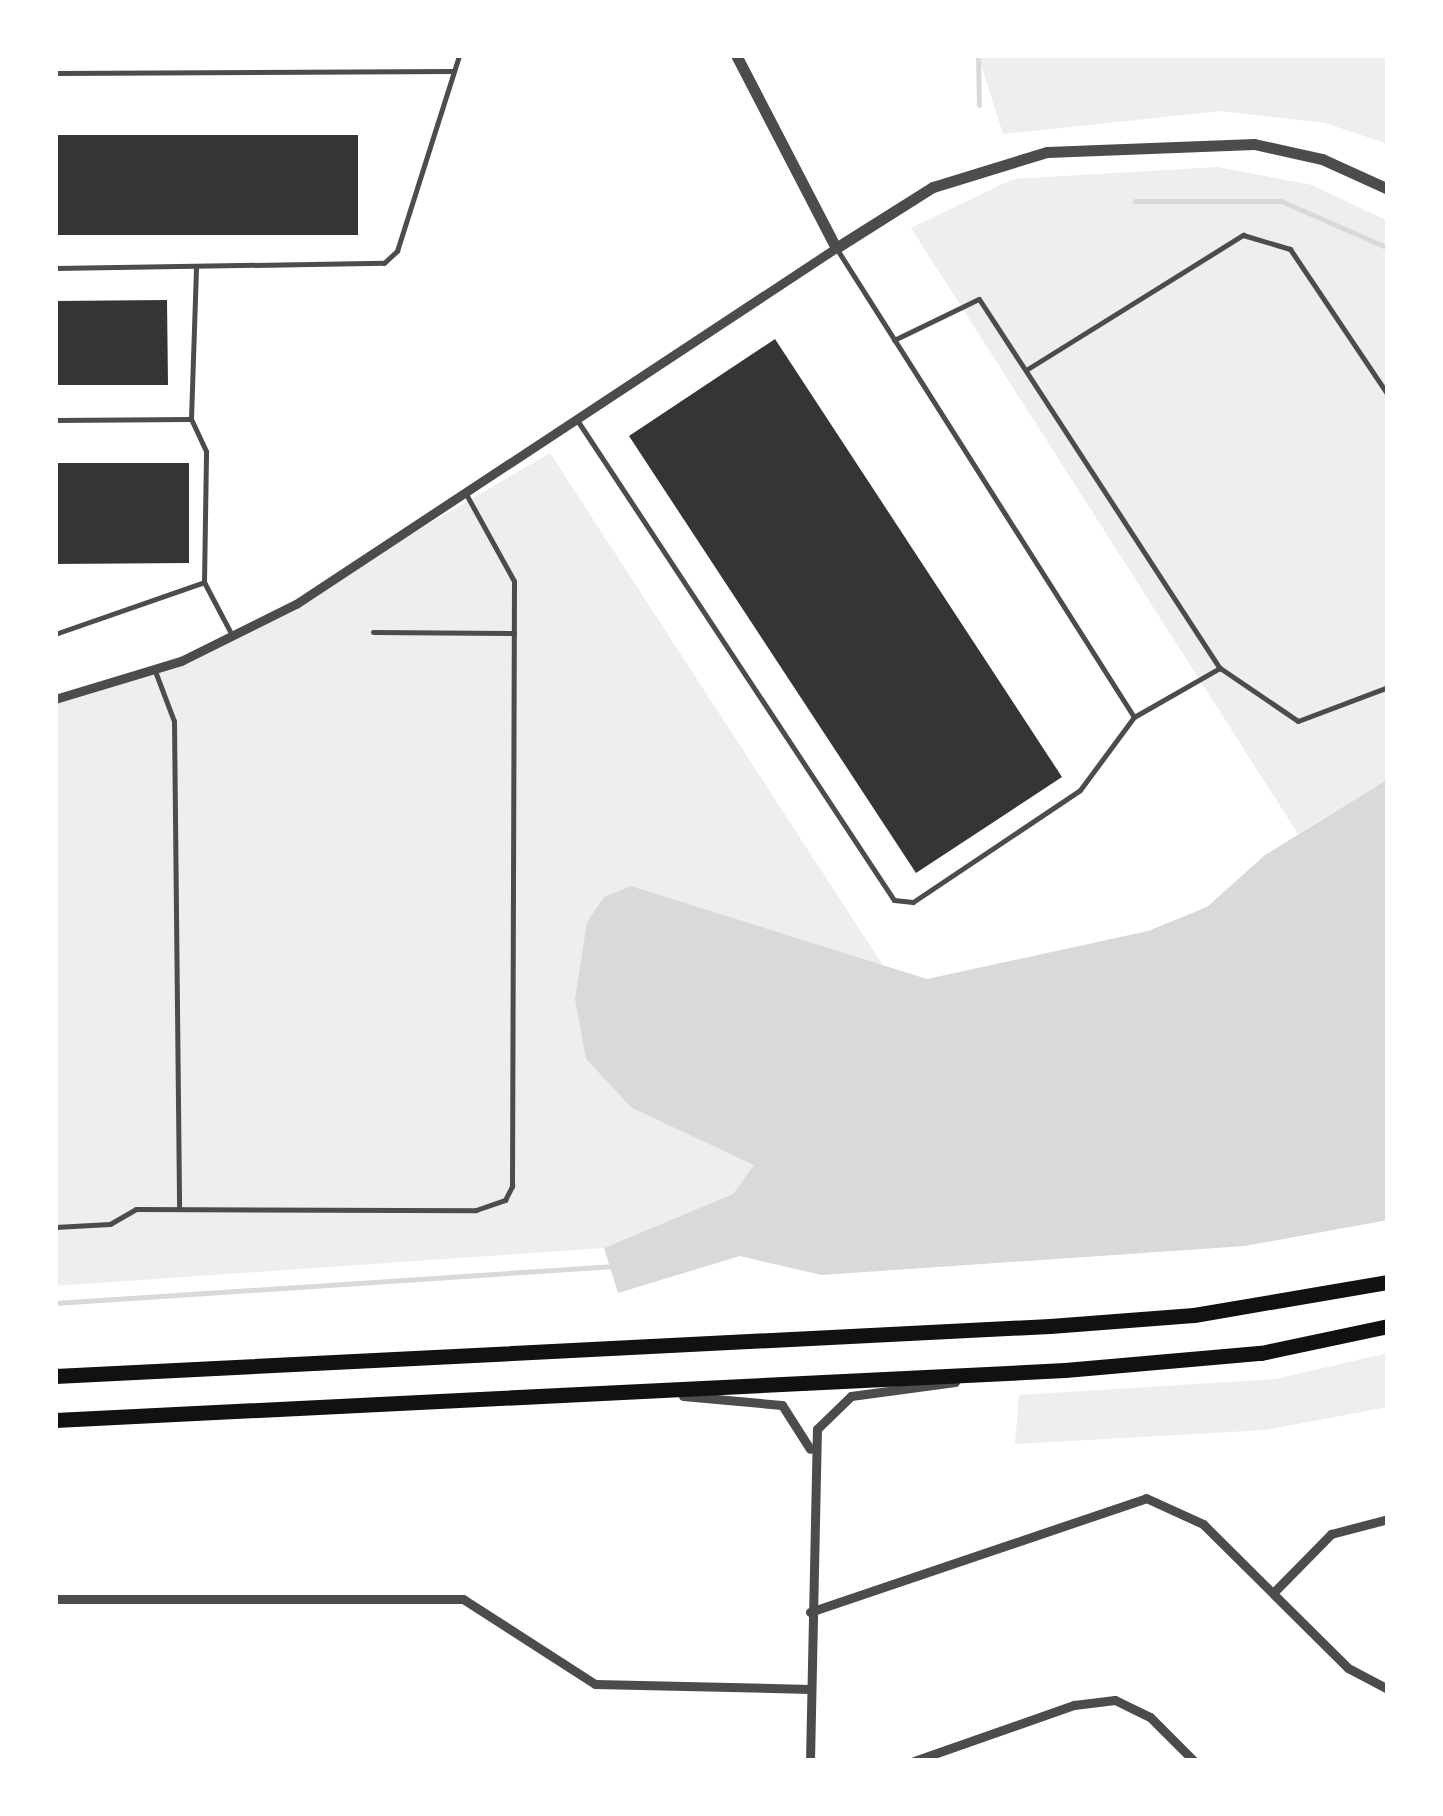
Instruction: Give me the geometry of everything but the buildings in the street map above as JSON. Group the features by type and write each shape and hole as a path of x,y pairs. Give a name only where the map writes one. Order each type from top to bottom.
{"highway":[{"path":"55,1376 1050,1326 1245,1308 1388,1282"},
{"path":"55,1420 1039,1372 1260,1353 1388,1326"}],"street":[{"path":"736,55 836,248"},
{"path":"55,698 155,670 234,638 466,493 932,187 1047,152 1254,144 1322,159 1388,189"},
{"path":"810,1761 811,1452 826,1413 851,1396 1039,1372"},
{"path":"590,1393 764,1398 795,1415 811,1452"},
{"path":"810,1612 1146,1498 1194,1517 1348,1668 1388,1689"},
{"path":"1273,1593 1331,1534 1388,1519"},
{"path":"55,1599 462,1599 595,1684 810,1688"},
{"path":"914,1761 1096,1700 1150,1717 1194,1761"}],"lane":[{"path":"55,268 384,263 398,251 459,55"},
{"path":"55,73 454,71"},
{"path":"1026,370 1243,236 1290,249 1388,395"},
{"path":"836,248 1134,716"},
{"path":"196,268 190,419 206,451 204,582 234,638"},
{"path":"894,340 979,300 1220,668 1298,721 1388,688"},
{"path":"55,420 190,419"},
{"path":"577,420 894,900 912,902 1080,790 1134,716 1220,668"},
{"path":"55,1227 179,1208 476,1210 505,1200 512,1186 512,570 466,493"},
{"path":"55,634 204,582"},
{"path":"373,632 514,633"},
{"path":"155,670 174,721 179,1208"}],"shaded area":[{"path":"978,55 1388,55 1388,144 1325,123 1221,111 1003,134"},
{"path":"1218,167 1312,185 1388,221 1388,779 1298,834 911,228 1013,179"},
{"path":"550,453 884,967 631,886 632,1108 755,1164 733,1194 604,1248 55,1286 55,698 234,638"},
{"path":"1388,779 1388,1220 1245,1246 821,1275 740,1256 618,1293 604,1248 733,1194 754,1165 632,1108 586,1059 575,999 587,922 604,897 631,886 927,979 1148,931 1207,907 1265,855"},
{"path":"1388,1353 1388,1407 1266,1430 1015,1444 1019,1395 1275,1379"}],"waterway":[{"path":"978,55 979,105"},
{"path":"1135,201 1281,201 1388,248"},
{"path":"55,1303 615,1266"}]}
